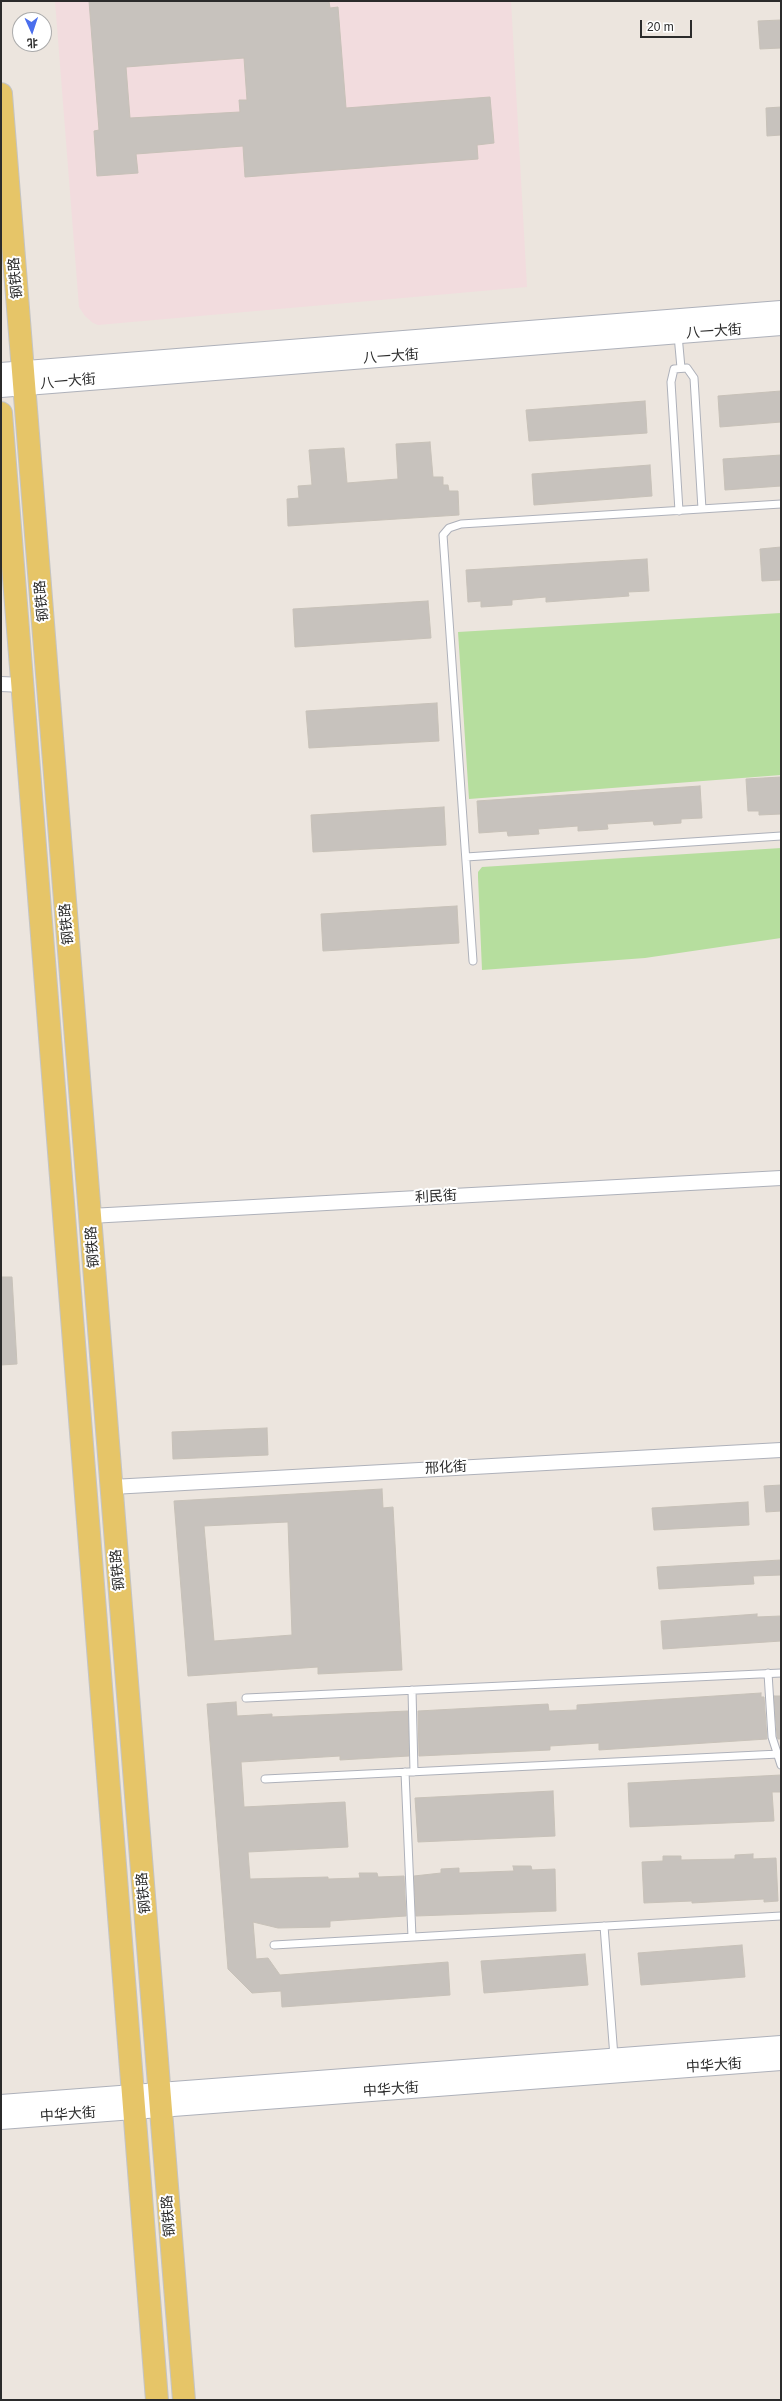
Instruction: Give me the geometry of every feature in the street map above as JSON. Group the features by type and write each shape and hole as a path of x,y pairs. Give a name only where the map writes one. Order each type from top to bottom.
{"main road":[{"name":"钢铁路","path":"1,94 184,2400"},
{"name":"钢铁路","path":"1,413 157,2400"}],"street":[{"name":"八一大街","path":"1,388 24,378 781,310"},
{"name":"八一大街","path":"1,372 24,378 781,326"},
{"path":"1,684 23,685"},
{"name":"利民街","path":"90,1216 781,1178"},
{"name":"邢化街","path":"112,1487 781,1450"},
{"name":"中华大街","path":"160,2100 614,2057 781,2045"},
{"name":"中华大街","path":"1,2104 133,2102 781,2061"},
{"name":"中华大街","path":"1,2120 133,2102"}],"lane":[{"path":"678,334 681,368"},
{"path":"679,511 671,382 674,369 681,368 687,368 694,378 702,509"},
{"path":"473,961 466,857 463,852 443,535 448,528 461,524 781,504"},
{"path":"466,857 781,836"},
{"path":"768,1673 772,1737 779,1754 781,1765"},
{"path":"246,1698 781,1673"},
{"path":"412,1690 414,1772"},
{"path":"265,1779 779,1754"},
{"path":"405,1772 412,1937"},
{"path":"274,1945 781,1916"},
{"path":"604,1926 614,2057"}],"shaded area":[{"path":"55,1 511,1 527,287 98,325 93,323 85,316 79,307"}],"green space":[{"path":"781,613 781,775 469,799 458,632"},
{"path":"781,848 781,938 645,958 482,970 478,872 482,867"}],"building":[{"path":"89,1 329,1 330,8 338,7 346,108 490,97 494,143 477,145 478,159 245,177 243,146 136,154 138,173 97,176 94,131 99,130","holes":["244,58 247,100 239,100 240,112 130,118 126,67"]},
{"path":"781,20 781,48 760,49 758,21"},
{"path":"781,107 781,135 767,136 766,108"},
{"path":"781,391 781,422 720,427 718,396"},
{"path":"645,401 647,433 529,441 526,410"},
{"path":"430,442 433,477 443,477 443,485 448,485 449,491 458,491 459,515 288,526 287,499 299,498 298,486 312,485 309,450 344,448 347,483 398,479 396,444"},
{"path":"781,455 781,486 725,490 723,459"},
{"path":"650,465 652,496 534,505 532,474"},
{"path":"781,547 781,580 762,581 760,549"},
{"path":"647,559 649,591 628,592 629,596 546,602 546,597 512,600 512,605 481,607 481,601 468,602 466,570"},
{"path":"428,601 431,638 295,647 293,609"},
{"path":"437,703 439,741 309,748 306,711"},
{"path":"781,777 781,814 759,815 759,811 748,811 746,779"},
{"path":"700,786 702,818 681,819 681,823 654,825 653,821 607,824 608,829 578,831 578,826 538,829 539,834 508,836 507,831 479,833 477,801"},
{"path":"444,807 446,845 313,852 311,815"},
{"path":"457,906 459,943 323,951 321,914"},
{"path":"1,1277 12,1277 17,1364 1,1365"},
{"path":"267,1428 268,1455 173,1459 172,1432"},
{"path":"781,1485 781,1511 766,1512 764,1486"},
{"path":"382,1489 383,1508 393,1507 402,1670 318,1674 318,1667 188,1676 174,1501","holes":["288,1522 292,1635 214,1641 204,1526"]},
{"path":"748,1502 749,1525 654,1530 652,1508"},
{"path":"781,1560 781,1575 753,1576 754,1584 659,1589 657,1567"},
{"path":"757,1614 757,1617 781,1616 781,1641 663,1649 661,1621"},
{"path":"761,1693 761,1697 764,1697 767,1739 599,1750 599,1743 550,1746 550,1750 419,1756 418,1711 548,1704 549,1711 577,1710 577,1705"},
{"path":"774,1696 781,1696 781,1739 778,1739 777,1736"},
{"path":"236,1702 237,1716 272,1714 272,1717 408,1711 409,1756 340,1760 340,1756 241,1762 244,1807 345,1802 348,1847 248,1852 250,1879 328,1877 328,1879 360,1878 359,1873 377,1873 378,1877 404,1876 406,1916 330,1921 330,1927 278,1928 253,1922 256,1959 268,1958 280,1975 448,1962 450,1995 282,2007 281,1991 252,1993 228,1969 207,1704"},
{"path":"781,1775 781,1792 772,1792 774,1821 630,1827 628,1783"},
{"path":"553,1791 555,1836 418,1842 415,1798"},
{"path":"753,1854 753,1859 776,1858 778,1901 764,1902 764,1899 692,1903 692,1901 644,1903 642,1862 663,1861 663,1856 681,1856 681,1860 735,1859 735,1855"},
{"path":"513,1866 531,1866 532,1870 555,1869 556,1911 416,1916 414,1876 441,1873 441,1869 459,1868 459,1873 514,1871"},
{"path":"742,1945 745,1977 641,1985 638,1953"},
{"path":"585,1954 588,1985 484,1993 481,1961"}]}
